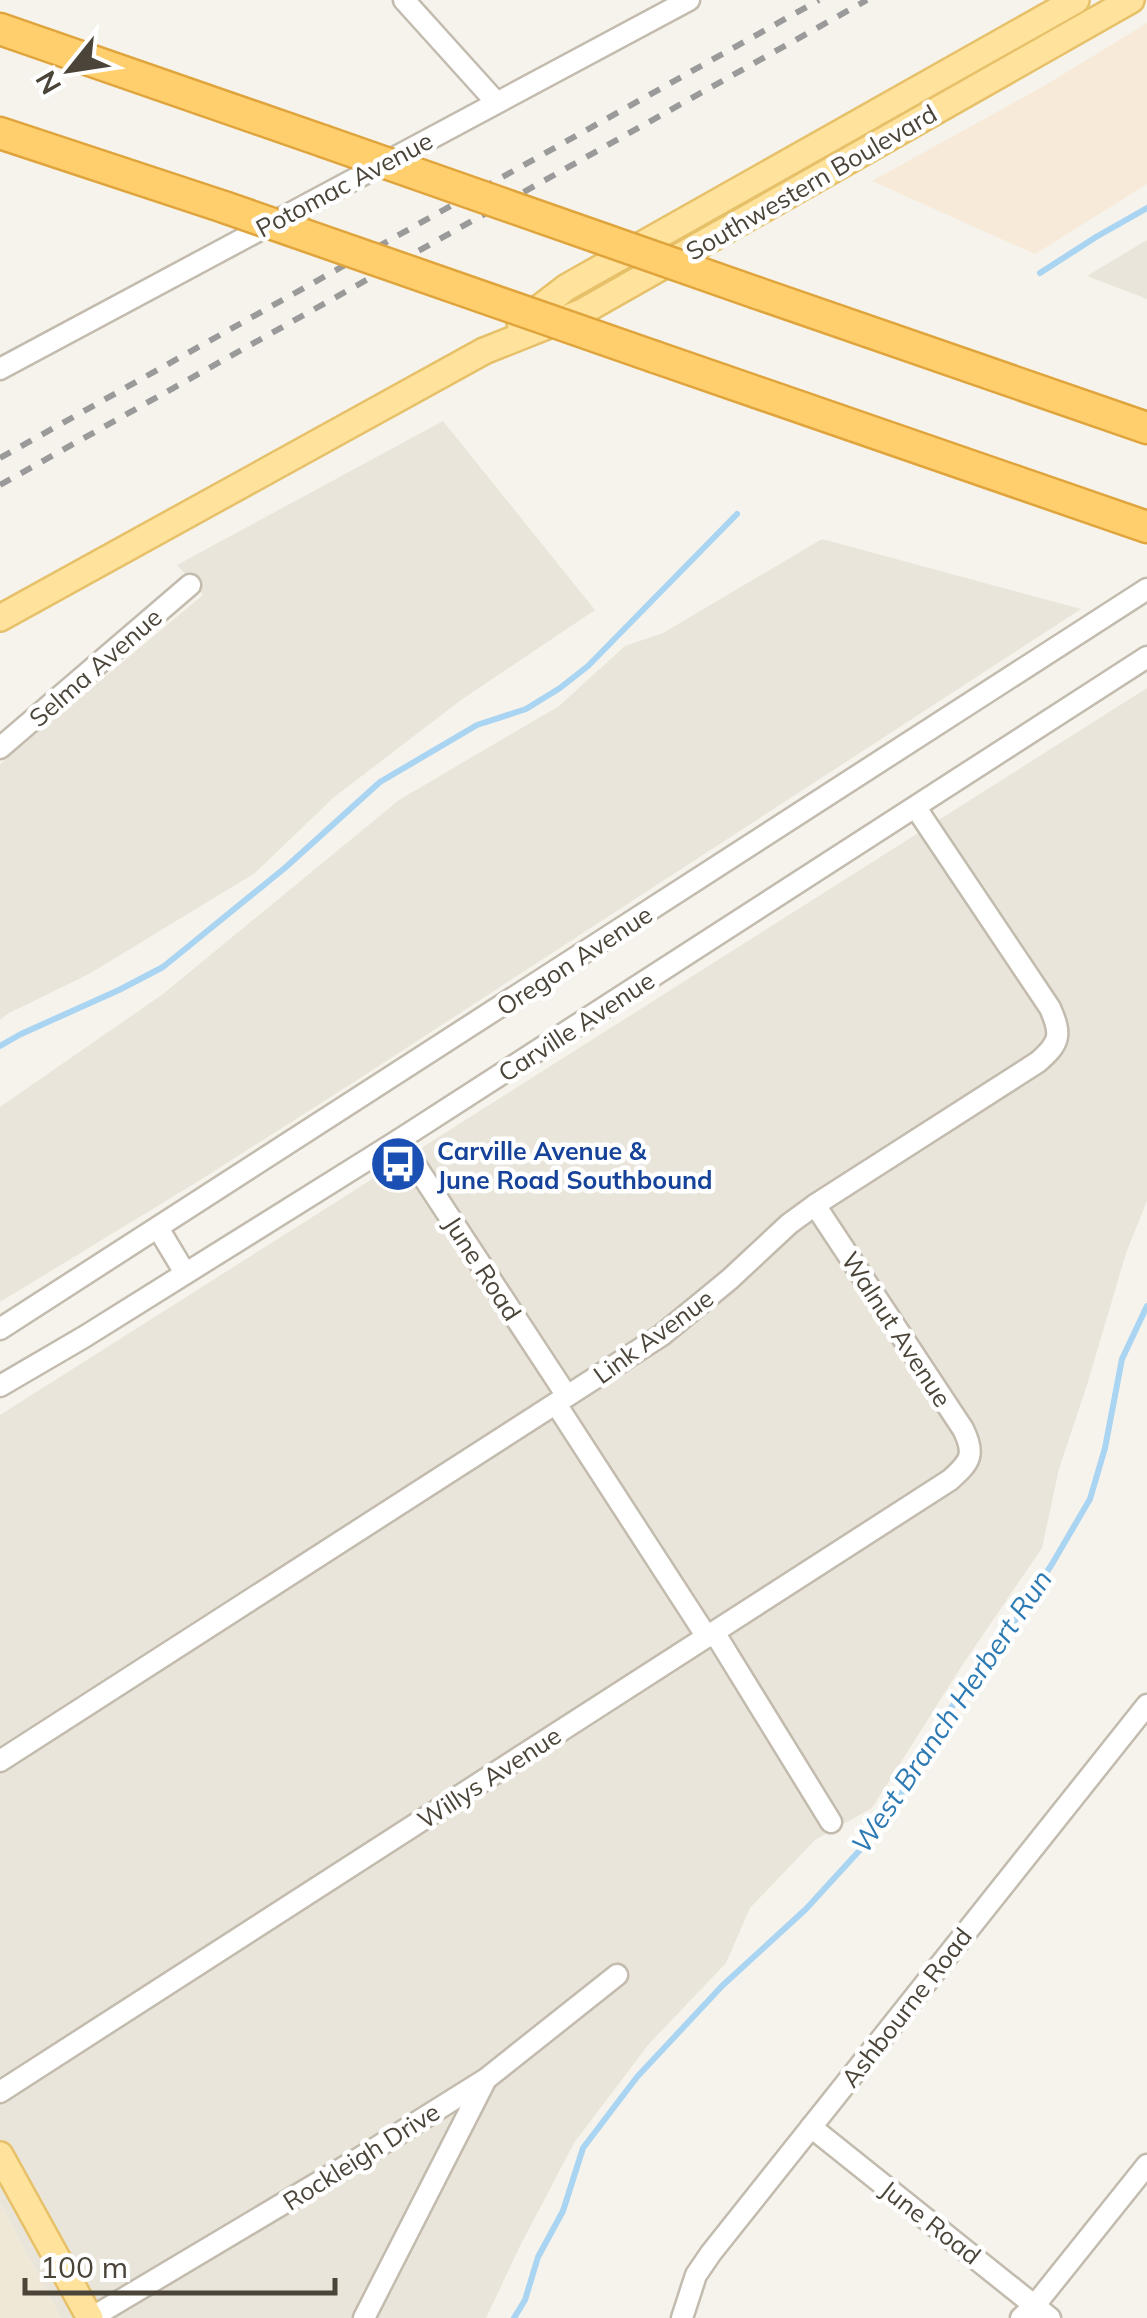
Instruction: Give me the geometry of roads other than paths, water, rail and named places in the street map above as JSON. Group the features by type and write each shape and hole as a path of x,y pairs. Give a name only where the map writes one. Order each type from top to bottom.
{"highway":[{"path":"0,29 1147,428"},
{"path":"0,133 1139,525"}],"main road":[{"name":"Southwestern Boulevard","path":"484,351 567,287 1076,0"},
{"name":"Southwestern Boulevard","path":"0,618 484,351 582,312 1130,0"},
{"path":"0,2156 90,2318"}],"street":[{"path":"404,0 496,102"},
{"name":"Potomac Avenue","path":"0,369 689,0"},
{"name":"Selma Avenue","path":"0,748 190,586"},
{"name":"Oregon Avenue","path":"0,1329 1147,589"},
{"name":"Carville Avenue","path":"0,1386 399,1140 1147,657"},
{"name":"Link Avenue","path":"0,1760 662,1335 789,1224 1051,1051 1058,1040 1058,1025 1050,1008 916,808"},
{"name":"June Road","path":"399,1140 832,1822"},
{"name":"Walnut Avenue","path":"816,1205 963,1429 971,1456"},
{"path":"158,1228 185,1273"},
{"name":"Willys Avenue","path":"0,2092 950,1480 971,1456"},
{"name":"Ashbourne Road","path":"682,2318 696,2275 1147,1705"},
{"name":"Rockleigh Drive","path":"90,2318 486,2079 616,1976"},
{"path":"364,2318 486,2079"},
{"name":"June Road","path":"811,2127 1035,2314"},
{"path":"1035,2314 1147,2165"}],"waterway":[{"path":"1040,273 1147,208"},
{"path":"0,1046 163,967 286,867 380,782 477,725 526,709 560,688 588,666 737,514"},
{"name":"West Branch Herbert Run","path":"514,2318 525,2300 538,2257 563,2211 583,2148 637,2077 722,1986 806,1909 870,1839 899,1798 943,1718 993,1654 1052,1564 1090,1499 1105,1448 1122,1359 1147,1306"}],"railway":[{"path":"0,458 819,0"},
{"path":"0,485 867,0"}],"place":[{"name":"Carville Avenue & June Road Southbound","path":"398,1164"}]}
